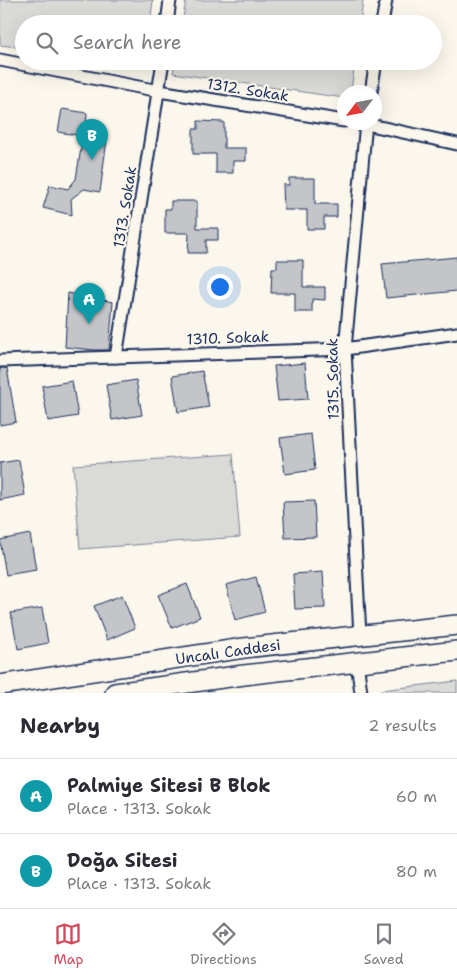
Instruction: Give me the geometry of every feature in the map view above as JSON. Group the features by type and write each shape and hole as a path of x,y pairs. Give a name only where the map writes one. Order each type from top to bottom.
{"main road":[{"name":"Uncalı Caddesi","path":"0,685 244,648 457,625"},
{"name":"Uncalı Caddesi","path":"116,693 357,661 457,651"}],"street":[{"path":"168,15 170,0"},
{"path":"384,15 386,0"},
{"name":"1312. Sokak","path":"0,60 15,63"},
{"name":"1312. Sokak","path":"51,70 159,91 337,119"},
{"name":"1313. Sokak","path":"116,357 162,70"},
{"path":"372,85 375,70"},
{"path":"382,127 457,144"},
{"name":"1315. Sokak","path":"360,636 345,349 362,130"},
{"name":"1310. Sokak","path":"0,361 345,349 457,333"},
{"path":"357,661 361,693"}],"shaded area":[{"path":"0,0 153,0 151,15 15,15 15,47 0,45"},
{"path":"186,0 363,0 361,15 184,15"},
{"path":"174,70 354,70 352,85 337,85 337,97 173,73"},
{"path":"233,454 240,537 80,549 73,465"},
{"path":"457,681 457,693 382,693 381,690"}],"building":[{"path":"62,109 87,113 86,127 96,138 107,139 100,192 84,189 71,199 72,215 43,208 50,185 68,189 76,179 83,136 58,132"},
{"path":"198,121 224,122 224,148 246,148 246,161 233,161 233,173 216,173 216,154 193,154 193,129 198,129"},
{"path":"289,178 315,178 315,204 337,204 337,217 324,217 324,229 307,229 307,210 284,210 283,185 289,185"},
{"path":"171,201 197,201 197,228 218,228 218,240 206,240 206,253 188,253 189,233 165,233 165,209 171,209"},
{"path":"457,257 457,291 386,298 382,264"},
{"path":"277,260 303,260 303,287 325,287 325,300 312,299 312,312 295,312 295,293 271,293 272,268 277,268"},
{"path":"68,293 113,302 109,350 65,347"},
{"path":"305,363 308,399 278,401 274,366"},
{"path":"0,368 7,368 16,422 0,425"},
{"path":"202,371 209,407 178,412 172,376"},
{"path":"136,380 142,415 112,420 106,385"},
{"path":"72,381 78,416 48,421 42,386"},
{"path":"311,434 315,470 285,474 280,438"},
{"path":"19,460 25,495 0,500 0,463"},
{"path":"314,501 316,537 285,538 283,502"},
{"path":"30,534 36,570 6,575 0,540"},
{"path":"323,572 325,608 295,609 293,574"},
{"path":"256,577 265,612 235,620 226,585"},
{"path":"187,584 200,617 172,628 158,595"},
{"path":"122,595 135,628 107,640 94,606"},
{"path":"42,608 48,643 18,649 11,613"}],"place":[{"name":"Doğa Sitesi","path":"92,160"},
{"name":"Palmiye Sitesi B Blok","path":"89,324"}]}
